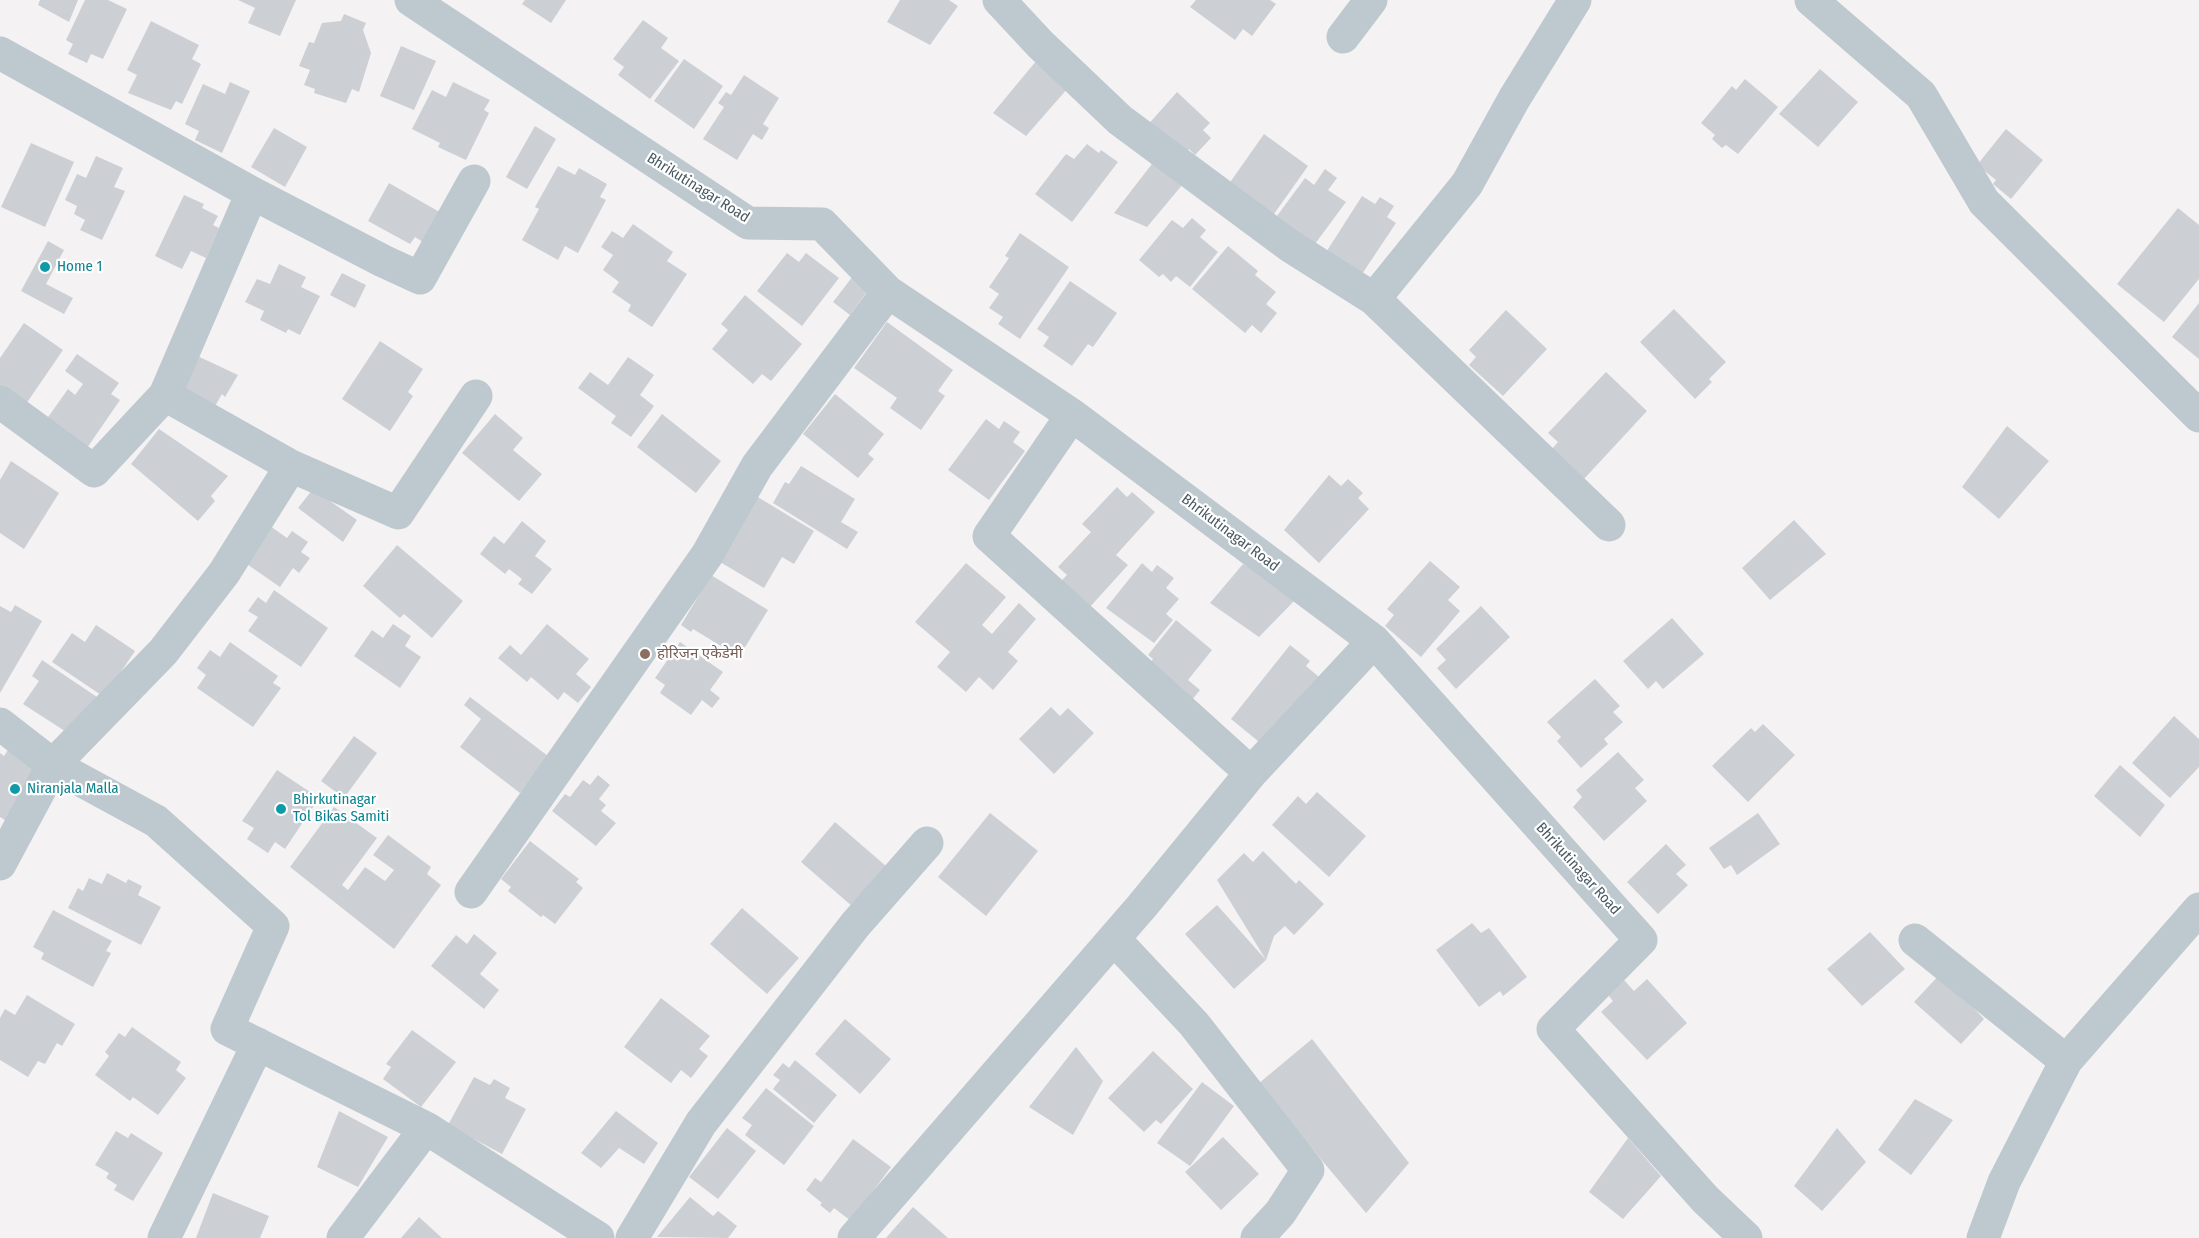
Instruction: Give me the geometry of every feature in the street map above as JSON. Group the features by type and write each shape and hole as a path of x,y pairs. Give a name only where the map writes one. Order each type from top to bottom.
{"street":[{"name":"Bhrikutinagar Road","path":"411,0 748,223 822,224 888,292 1072,415 1374,641 1641,940 1553,1029 1733,1233"},
{"path":"999,0 1040,44 1120,120 1290,246 1374,299 1609,525"},
{"path":"1343,37 1371,0"},
{"path":"1374,299 1467,184 1514,99 1575,0"},
{"path":"1811,0 1921,95 1984,202 2199,416"},
{"path":"0,53 252,193 420,278 474,181"},
{"path":"0,402 94,471 165,395 252,193"},
{"path":"471,892 707,555 757,466 888,292"},
{"path":"165,395 291,465 398,513 476,396"},
{"path":"1072,415 989,536 1251,773"},
{"path":"0,864 53,765 163,652 224,573 291,465"},
{"path":"854,1238 1114,939 1251,773 1374,641"},
{"path":"0,724 53,765 156,821 273,926 227,1029 426,1128 598,1238"},
{"path":"633,1238 701,1123 855,925 927,843"},
{"path":"1983,1238 2004,1182 2066,1060 2199,909"},
{"path":"1114,939 1194,1024 1308,1170 1280,1213 1257,1238"},
{"path":"1915,940 2066,1060"},
{"path":"164,1238 258,1044"},
{"path":"343,1238 426,1128"}],"building":[{"path":"40,0 78,0 69,22 38,5"},
{"path":"85,0 108,0 127,9 103,59 91,54 87,63 68,54 73,44 66,40"},
{"path":"238,0 296,0 280,36 248,23 255,8"},
{"path":"525,0 566,0 551,23 522,4"},
{"path":"900,0 949,0 958,6 930,45 887,22"},
{"path":"1196,0 1270,0 1276,4 1252,36 1243,29 1235,40 1190,7"},
{"path":"344,14 366,23 363,30 371,53 359,92 352,89 346,103 314,93 315,89 304,85 310,70 299,66 309,42 314,43 322,23 341,21"},
{"path":"643,20 668,38 661,48 679,61 650,99 618,75 624,67 613,59"},
{"path":"151,21 199,45 192,59 201,64 182,104 176,101 171,110 128,93 137,75 127,70"},
{"path":"401,46 436,61 414,110 380,96"},
{"path":"684,59 723,86 694,129 654,101"},
{"path":"1037,60 1068,88 1026,136 993,113"},
{"path":"1820,69 1858,102 1818,147 1779,114"},
{"path":"744,75 779,98 763,124 769,128 762,140 753,134 737,160 703,139 724,107 718,103 726,92 731,95"},
{"path":"1745,79 1778,107 1738,154 1726,145 1722,148 1712,139 1715,135 1701,123 1732,86 1736,90"},
{"path":"230,82 250,91 222,153 195,140 199,131 185,124 203,84 225,94"},
{"path":"453,82 490,100 484,110 489,113 466,160 438,147 440,143 412,129 432,90 446,97"},
{"path":"1177,92 1210,123 1203,130 1211,138 1195,155 1189,149 1179,160 1145,128"},
{"path":"535,126 556,139 527,189 506,177"},
{"path":"274,128 307,147 285,187 251,167"},
{"path":"2006,129 2043,160 2011,199 1993,184 1996,180 1977,165"},
{"path":"1264,134 1308,166 1269,221 1226,188"},
{"path":"31,143 74,162 45,227 1,207"},
{"path":"1087,144 1099,153 1101,150 1118,162 1072,222 1035,194 1066,154 1074,159"},
{"path":"96,156 123,168 114,187 125,191 102,240 80,230 85,220 74,214 77,206 65,200 77,174 86,178"},
{"path":"1155,160 1183,184 1147,227 1114,213"},
{"path":"558,166 575,175 579,168 607,184 600,197 606,200 578,253 565,246 558,260 522,240 539,209 535,207"},
{"path":"1325,169 1337,178 1328,190 1346,202 1312,248 1274,220 1305,178 1314,185"},
{"path":"389,183 443,214 426,244 415,237 410,244 368,221"},
{"path":"184,195 204,204 202,208 218,216 213,225 219,228 206,258 191,251 182,269 155,256"},
{"path":"1362,196 1375,204 1380,197 1394,206 1387,217 1396,223 1358,280 1323,257"},
{"path":"2178,208 2199,225 2199,279 2164,322 2117,284"},
{"path":"1192,218 1206,230 1200,237 1218,252 1190,287 1176,276 1171,282 1163,274 1159,277 1139,260 1172,220 1183,228"},
{"path":"633,224 673,252 667,261 687,274 652,327 628,311 631,305 612,292 619,282 603,270 613,255 601,247 612,231 623,238"},
{"path":"1020,233 1069,267 1020,339 998,324 1003,317 989,308 999,294 989,287 1009,258 1005,256"},
{"name":"Home 1","path":"48,241 64,250 46,284 73,298 64,314 21,291"},
{"path":"1228,246 1258,271 1255,275 1276,292 1266,304 1277,313 1261,333 1252,325 1245,333 1192,289"},
{"path":"787,253 799,262 806,253 839,278 802,326 757,291"},
{"path":"279,264 306,277 301,287 320,296 300,335 288,329 286,333 260,320 264,311 245,302 257,279 270,284"},
{"path":"342,273 366,285 355,308 330,295"},
{"path":"853,276 869,289 850,315 833,302"},
{"path":"1070,281 1117,313 1093,347 1088,344 1072,366 1043,346 1049,337 1037,329"},
{"path":"745,295 802,344 771,381 762,374 753,384 712,349 728,330 721,324"},
{"path":"2199,303 2199,359 2172,337"},
{"path":"1674,309 1726,362 1709,379 1712,382 1695,399 1640,342"},
{"path":"1506,310 1547,349 1503,396 1469,365 1476,357 1469,350"},
{"path":"887,322 953,370 938,391 945,396 921,430 890,408 897,398 854,368"},
{"path":"24,323 63,350 26,404 0,386 0,358"},
{"path":"380,341 423,369 408,392 413,396 390,431 342,399"},
{"path":"191,353 238,375 225,397 222,394 210,415 170,393"},
{"path":"77,354 119,383 111,394 120,400 87,448 46,420 68,389 75,395 83,384 65,371"},
{"path":"628,357 654,375 640,395 654,406 631,437 611,423 616,416 578,388 590,372 608,385"},
{"path":"1606,372 1647,411 1583,480 1551,450 1558,442 1548,433"},
{"path":"835,394 884,434 868,454 874,459 858,478 803,434"},
{"path":"495,414 523,438 513,450 542,474 519,501 462,453"},
{"path":"662,414 721,461 696,493 637,447"},
{"path":"986,419 999,429 1004,421 1020,432 1013,442 1025,451 989,500 948,470"},
{"path":"2007,426 2049,461 1999,519 1962,487"},
{"path":"159,429 228,476 211,496 215,501 198,521 131,464"},
{"path":"11,461 59,493 24,549 0,533 0,480"},
{"path":"801,466 855,499 841,522 858,532 847,549 773,503 785,482 789,484"},
{"path":"1329,475 1341,486 1348,479 1363,493 1358,498 1369,509 1319,563 1284,530"},
{"path":"1117,487 1127,497 1132,492 1155,512 1116,555 1128,565 1089,608 1060,582 1067,575 1058,567 1091,532 1082,524"},
{"path":"313,489 357,520 343,542 298,508"},
{"path":"756,496 814,531 794,564 782,557 764,588 720,562"},
{"path":"1794,520 1826,554 1770,600 1742,568"},
{"path":"522,521 546,541 535,556 552,569 532,594 518,584 522,579 509,569 505,574 480,554 494,536 504,544"},
{"path":"266,523 287,538 292,531 308,542 301,552 310,558 299,573 293,568 280,587 241,560"},
{"path":"397,545 463,601 432,638 404,614 400,618 363,586"},
{"path":"1430,561 1460,587 1448,600 1460,611 1421,657 1385,626 1394,615 1387,609"},
{"path":"966,563 1006,597 982,625 992,634 1019,603 1036,619 1008,652 1018,661 993,690 979,677 966,692 937,667 950,652 915,622"},
{"path":"1142,563 1152,572 1157,565 1174,578 1166,588 1179,599 1166,614 1173,620 1154,643 1106,608"},
{"path":"1243,564 1298,597 1259,637 1210,603"},
{"path":"711,575 768,610 739,657 693,629 691,632 681,625"},
{"path":"274,590 328,628 301,667 248,631 258,617 248,611 258,597 266,603"},
{"path":"15,605 42,621 0,693 0,606 11,612"},
{"path":"1481,606 1510,637 1456,689 1437,668 1446,660 1436,649"},
{"path":"1672,618 1704,654 1663,689 1656,681 1648,689 1623,661"},
{"path":"1176,620 1212,650 1188,680 1200,690 1187,706 1147,667 1153,659 1148,655"},
{"path":"393,624 411,636 405,646 421,657 400,688 354,656 372,630 383,638"},
{"path":"547,624 589,659 576,674 591,687 578,703 564,692 558,700 531,677 527,682 498,658 510,645 521,655"},
{"path":"96,625 135,651 104,697 52,662 72,633 85,642"},
{"path":"230,642 278,676 273,683 281,688 253,727 197,688 206,675 197,668 210,650 220,657"},
{"path":"680,642 723,672 710,690 720,698 712,708 702,700 691,715 660,693 665,685 655,678"},
{"path":"1290,645 1310,661 1306,666 1319,677 1264,746 1231,719"},
{"path":"42,660 97,697 71,735 23,704 39,681 32,676"},
{"path":"1595,679 1620,706 1613,712 1623,722 1604,739 1608,744 1581,768 1557,741 1561,737 1547,722"},
{"path":"470,697 548,756 520,793 460,747 481,719 464,705"},
{"path":"1051,707 1060,716 1068,708 1094,733 1054,774 1019,739"},
{"path":"2174,716 2199,739 2199,767 2170,798 2132,763"},
{"path":"1763,724 1795,755 1748,802 1712,766 1751,728 1755,732"},
{"path":"354,736 377,753 344,798 321,781"},
{"name":"Niranjala Malla","path":"10,747 43,770 11,824 0,817 0,753 4,756"},
{"path":"1618,752 1644,780 1635,788 1647,801 1604,841 1573,807 1582,797 1576,790"},
{"path":"2120,765 2165,805 2140,837 2094,796"},
{"name":"Bhirkutinagar Tol Bikas Samiti","path":"277,770 319,798 285,849 275,842 268,853 247,839 254,828 242,821"},
{"path":"598,775 610,785 599,799 606,805 601,811 616,823 596,846 552,811 565,794 570,797 583,780 590,785"},
{"path":"1317,792 1366,836 1329,877 1272,825 1298,796 1306,804"},
{"path":"334,807 377,838 342,885 348,890 365,867 385,881 394,870 373,855 388,835 431,867 427,874 441,885 394,949 290,867"},
{"path":"990,813 1038,851 986,916 938,877"},
{"path":"1758,813 1780,844 1737,875 1731,865 1724,869 1709,848"},
{"path":"835,822 894,873 860,913 801,862"},
{"path":"530,841 579,879 576,882 583,888 555,924 543,915 541,917 508,891 511,887 501,879"},
{"path":"1666,844 1686,865 1676,874 1688,885 1658,914 1627,882"},
{"path":"1263,851 1296,884 1299,880 1324,904 1294,935 1285,926 1274,936 1266,960 1217,880 1244,853 1253,862"},
{"path":"107,873 126,883 128,879 142,886 138,895 161,907 141,945 68,908 78,888 83,891 89,878 102,884"},
{"path":"1217,905 1266,960 1234,989 1185,934"},
{"path":"742,908 799,958 767,994 710,944"},
{"path":"53,910 112,941 106,951 111,953 93,987 41,959 44,953 33,947"},
{"path":"1472,923 1481,933 1489,928 1527,977 1503,996 1500,991 1479,1007 1436,950"},
{"path":"1870,932 1905,969 1862,1006 1827,969"},
{"path":"474,934 497,953 480,974 499,990 484,1009 431,966 456,935 467,944"},
{"path":"1941,973 1984,1019 1961,1044 1914,1002"},
{"path":"1647,979 1687,1023 1647,1060 1601,1012 1613,1001 1608,995 1624,980 1634,991"},
{"path":"27,995 75,1024 62,1046 57,1043 45,1064 38,1061 28,1077 0,1060 0,1018 5,1009 15,1015"},
{"path":"661,998 710,1036 699,1049 708,1056 691,1078 681,1070 671,1083 624,1047"},
{"path":"845,1019 891,1059 860,1094 815,1054"},
{"path":"132,1027 181,1062 176,1070 186,1078 158,1115 133,1097 130,1101 95,1075 109,1056 105,1052 119,1033 125,1037"},
{"path":"412,1030 456,1062 421,1107 383,1079 391,1067 386,1064"},
{"path":"1312,1039 1409,1163 1366,1213 1258,1084"},
{"path":"1076,1047 1103,1081 1073,1135 1029,1107"},
{"path":"1153,1051 1193,1089 1161,1124 1156,1120 1144,1132 1108,1098"},
{"path":"795,1060 837,1095 814,1123 773,1089 780,1080 773,1075 783,1063 789,1068"},
{"path":"474,1077 490,1085 494,1079 510,1088 505,1098 526,1109 502,1154 448,1125"},
{"path":"1202,1082 1234,1106 1190,1166 1157,1143"},
{"path":"766,1088 814,1126 784,1165 745,1135 752,1125 742,1118"},
{"path":"1915,1099 1953,1120 1911,1175 1878,1150"},
{"path":"339,1111 388,1137 358,1187 317,1167"},
{"path":"616,1111 658,1143 644,1164 619,1148 601,1168 581,1153"},
{"path":"727,1128 756,1151 718,1199 689,1177"},
{"path":"1837,1128 1866,1162 1822,1211 1794,1186"},
{"path":"116,1131 128,1138 131,1133 163,1153 133,1201 114,1190 117,1185 106,1178 109,1173 95,1165"},
{"path":"1223,1137 1259,1174 1221,1210 1185,1172"},
{"path":"1628,1138 1661,1176 1623,1219 1589,1192"},
{"path":"853,1139 891,1167 851,1221 834,1208 830,1213 806,1190 815,1178 821,1182"},
{"path":"213,1193 269,1216 260,1238 196,1238"},
{"path":"690,1197 713,1216 718,1211 737,1226 728,1238 657,1237"},
{"path":"913,1207 948,1238 886,1238"},
{"path":"419,1217 442,1238 401,1238"}],"place":[{"name":"Home 1","path":"45,267"},
{"name":"होरिजन एकेडेमी","path":"645,654"},
{"name":"Niranjala Malla","path":"15,789"},
{"name":"Bhirkutinagar Tol Bikas Samiti","path":"281,809"}]}
